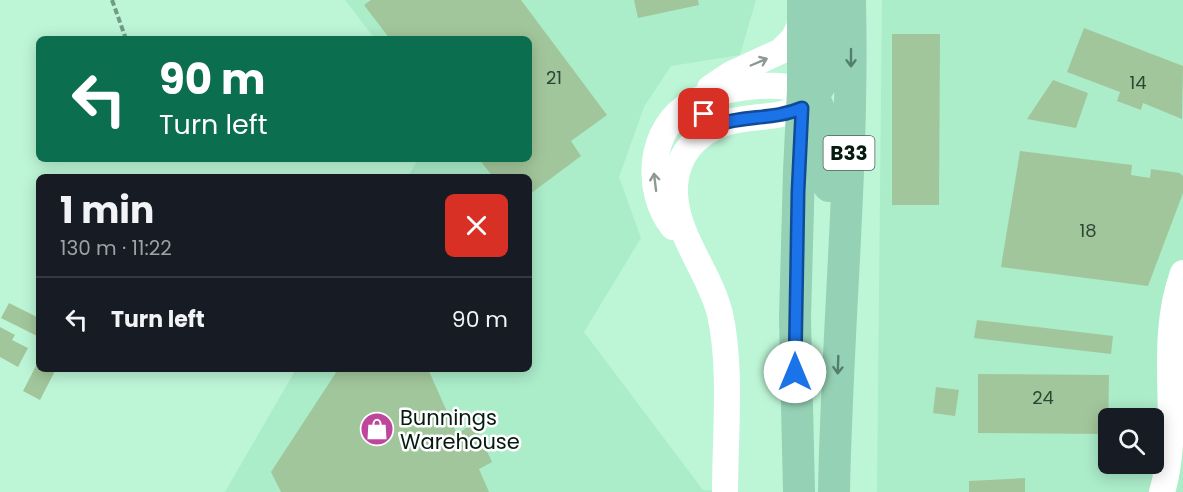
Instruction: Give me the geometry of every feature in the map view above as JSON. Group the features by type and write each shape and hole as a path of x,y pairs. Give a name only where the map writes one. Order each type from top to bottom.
{"main road":[{"path":"829,0 827,66 823,81 806,98 823,124 829,151 828,223 840,306"},
{"name":"B33","path":"834,492 840,306 851,126 850,0"},
{"name":"B33","path":"798,492 795,318 806,98 803,9"}],"street":[{"path":"693,250 670,224 658,200 653,177 656,152 664,134 676,116 730,74 781,51 793,39 803,9"},
{"path":"691,103 723,92 755,86 789,86 806,98 774,116 744,118 716,125 687,150 678,168 675,200 693,250 710,283 720,314 726,372 725,492"},
{"path":"691,103 716,125"},
{"path":"1162,492 1169,476 1176,432 1172,334 1175,297 1183,273"}],"path":[{"path":"111,0 125,36"}],"shaded area":[{"path":"345,0 756,0 740,55 671,66 644,107 619,177 641,238 584,332 703,490 745,492 225,492 294,372 532,372 532,174 410,174 416,162 532,162 532,36 373,36"},
{"path":"882,0 1183,0 1183,492 877,492"}],"building":[{"path":"371,0 521,0 607,115 571,141 581,156 532,193 532,174 491,174 481,162 532,162 532,36 388,36 364,5"},
{"path":"634,0 698,0 699,5 638,18"},
{"path":"1084,28 1183,66 1182,119 1143,103 1141,110 1117,101 1120,92 1067,72"},
{"path":"892,34 940,34 939,205 892,205"},
{"path":"1053,80 1088,93 1076,128 1027,119"},
{"path":"1020,151 1132,165 1131,175 1150,178 1151,169 1180,173 1183,176 1183,193 1148,286 1001,267"},
{"path":"9,303 36,316 36,336 1,318"},
{"path":"977,320 1113,336 1111,354 974,338"},
{"path":"0,327 15,335 12,340 28,348 18,367 0,357"},
{"path":"36,366 36,372 54,372 40,400 23,391"},
{"name":"Bunnings Warehouse","path":"336,372 429,372 457,434 474,423 492,462 479,469 489,492 281,492 271,472"},
{"path":"978,374 1109,375 1108,408 1098,408 1098,434 978,433"},
{"path":"936,387 959,390 955,416 933,413"},
{"path":"1025,478 1025,492 969,492 969,481"}],"place":[{"name":"Bunnings Warehouse","path":"377,429"}],"route":[{"path":"704,114 716,125 744,118 774,116 802,108 795,372"}]}
